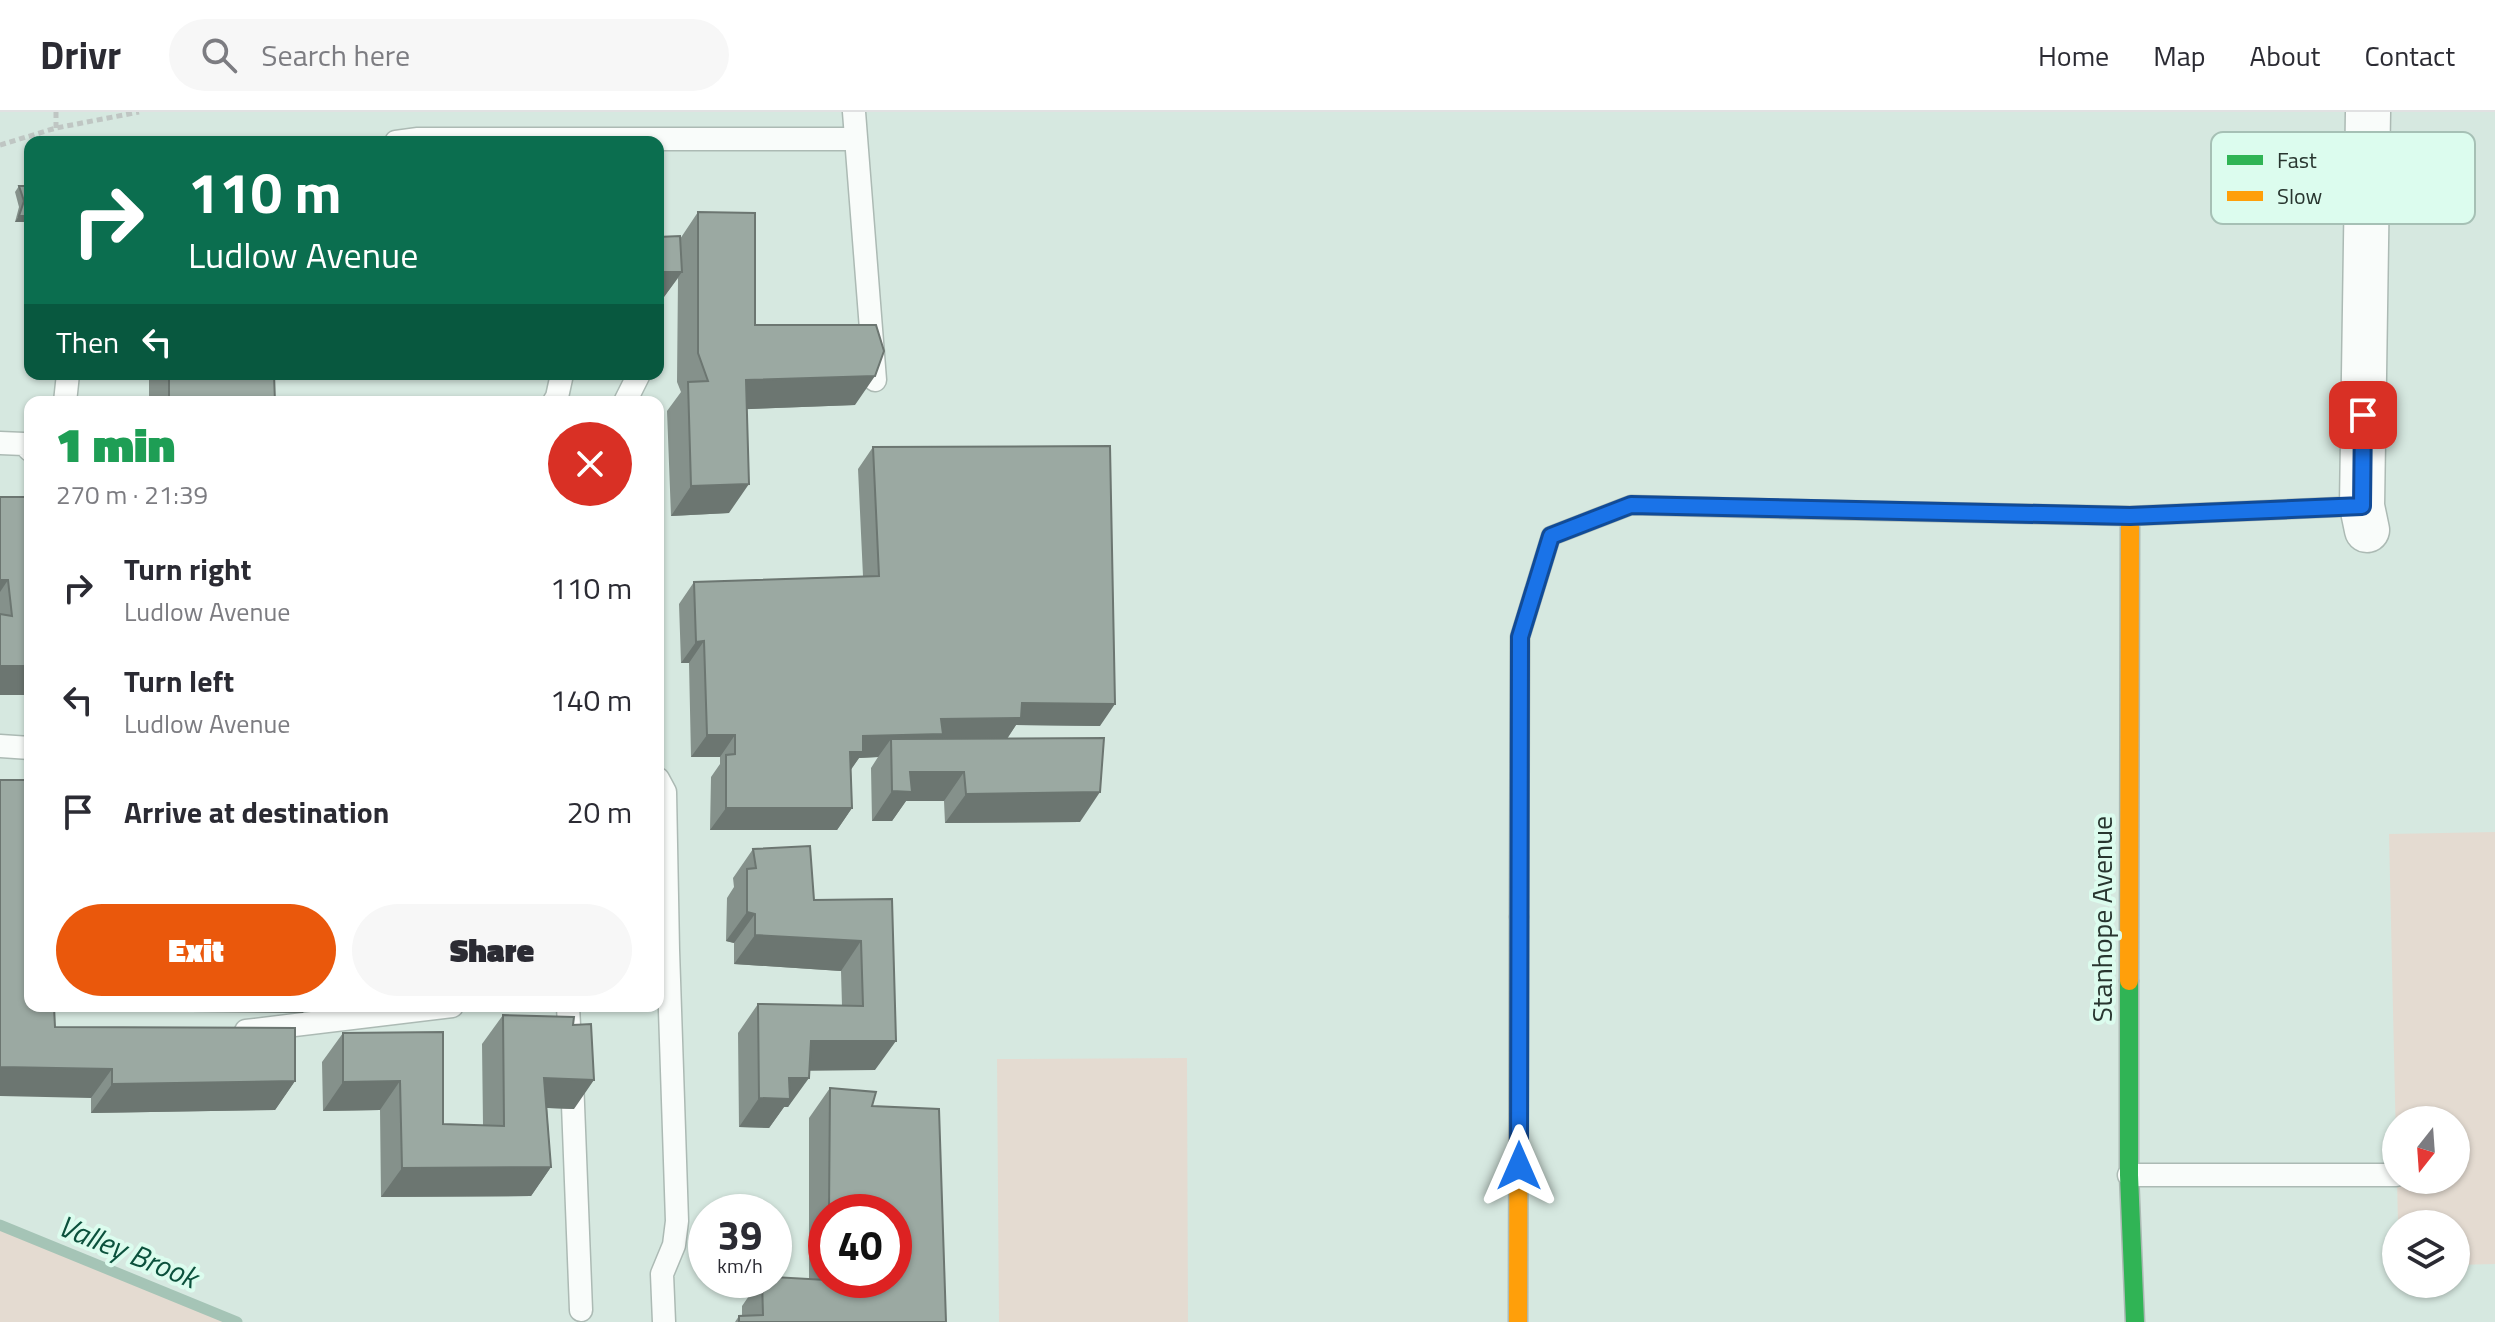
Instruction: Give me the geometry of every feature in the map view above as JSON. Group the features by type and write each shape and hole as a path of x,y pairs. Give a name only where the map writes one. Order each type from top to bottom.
{"street":[{"path":"2368,112 2368,132"},
{"path":"1518,1322 1520,637 1551,536 1631,505 2364,518 2367,224"},
{"name":"Stanhope Avenue","path":"2130,516 2129,1175 2135,1322"}],"lane":[{"path":"854,112 875,380"},
{"path":"664,139 856,139"},
{"path":"0,443 24,444"},
{"path":"0,746 24,748"},
{"path":"664,790 677,1221 674,1245 662,1274 664,1322"},
{"path":"664,958 668,950"},
{"path":"226,1033 402,1012"},
{"path":"568,1012 581,1310"},
{"path":"2129,1175 2382,1175"}],"path":[{"path":"56,112 56,128"},
{"path":"30,136 139,112"},
{"path":"0,145 24,138"}],"shaded area":[{"path":"2495,832 2495,1264 2470,1265 2470,1210 2398,1210 2397,1194 2470,1194 2470,1106 2395,1106 2389,834"},
{"path":"1187,1058 1188,1322 999,1322 997,1059"},
{"path":"0,1225 237,1322 0,1322"}],"building":[{"path":"698,212 755,213 755,325 876,325 884,351 875,376 746,380 749,484 691,486 688,382 708,381 698,353"},
{"path":"680,236 682,272 664,272 664,237"},
{"path":"169,380 274,380 275,396 169,396"},
{"path":"1110,446 1115,704 1022,703 1021,718 941,719 943,734 863,736 863,752 850,752 852,808 726,808 726,755 735,754 735,735 707,735 704,641 696,642 694,582 879,576 873,447"},
{"path":"0,497 24,497 24,666 0,666 0,614 12,616 8,580 0,580"},
{"path":"1104,738 1100,792 966,794 964,772 910,772 912,792 892,791 891,739"},
{"path":"0,780 24,780 24,1012 54,1012 55,1027 295,1028 295,1081 112,1084 112,1069 0,1067"},
{"path":"810,846 814,900 892,899 896,1041 811,1041 809,1078 789,1078 790,1099 759,1098 758,1004 863,1006 861,941 755,935 755,914 747,912 747,869 756,868 753,849"},
{"path":"503,1015 574,1017 573,1025 591,1024 594,1080 544,1078 551,1167 402,1168 400,1081 343,1082 343,1033 443,1032 443,1124 504,1126"},
{"path":"830,1088 876,1092 872,1106 939,1109 946,1322 739,1322 739,1316 763,1315 763,1298 792,1298 792,1278 808,1279 808,1298 912,1298 912,1194 829,1194"}],"waterway":[{"name":"Valley Brook","path":"0,1225 237,1322"}],"traffic: fast":[{"path":"1519,917 1520,637 1551,536 1631,505 1790,509"},
{"path":"2129,981 2129,1175 2135,1322"}],"traffic: slow":[{"path":"1790,509 2130,516 2362,506"},
{"path":"2129,981 2130,516"},
{"path":"1518,1322 1519,917"}],"route":[{"path":"1519,1166 1520,637 1551,536 1631,505 2130,516 2362,506 2363,415"}]}
